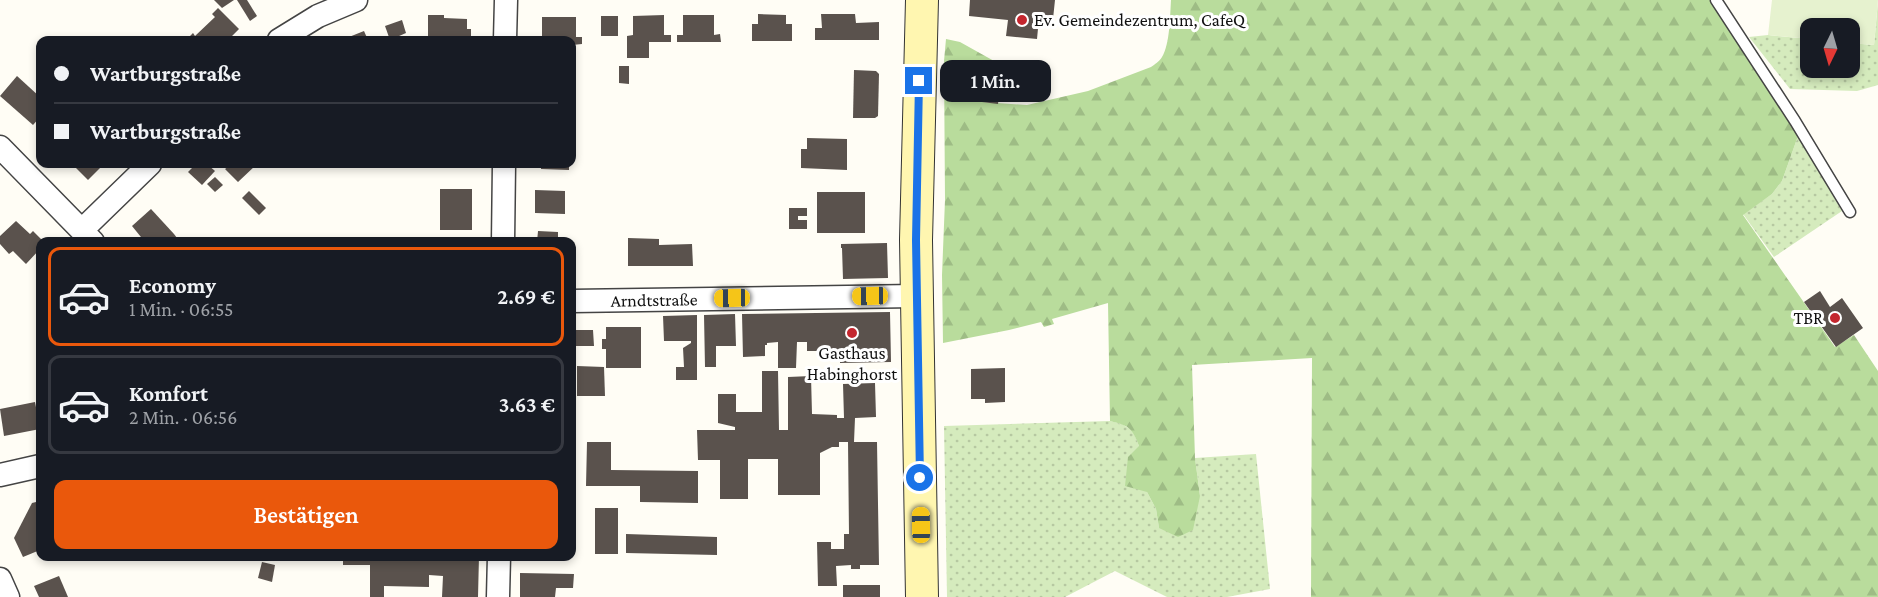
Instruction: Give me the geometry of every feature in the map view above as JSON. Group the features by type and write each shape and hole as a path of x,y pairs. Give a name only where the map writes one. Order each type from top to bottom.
{"main road":[{"path":"922,0 918,93 916,296 922,597"}],"street":[{"path":"286,36 318,16 356,0"},
{"path":"505,36 506,0"},
{"path":"0,147 87,236 146,168"},
{"path":"503,237 504,168"},
{"name":"Arndtstraße","path":"576,301 916,296"},
{"path":"0,475 36,467"},
{"path":"498,597 499,561"},
{"path":"0,579 8,597"}],"lane":[{"path":"1716,0 1795,121 1850,213"}],"green space":[{"path":"1171,0 1712,0 1798,136 1782,181 1772,194 1743,215 1835,347 1854,335 1878,371 1878,597 1311,597 1312,358 1192,365 1195,458 1200,496 1193,530 1178,537 1159,528 1156,509 1147,492 1125,486 1128,457 1139,446 1137,440 1132,431 1122,424 1110,421 1108,303 1052,319 1054,324 1044,327 1041,322 943,343 944,61 946,39 960,42 1003,66 987,65 983,102 1027,105 1088,91 1151,67 1160,60 1168,37"},
{"path":"1772,0 1878,0 1874,45 1860,44 1860,18 1800,18 1800,38 1768,35"},
{"path":"1878,1 1878,85 1857,91 1790,89 1749,37 1768,35 1800,38 1800,78 1860,78 1860,44 1874,45"},
{"path":"1798,136 1842,211 1774,257 1743,214 1772,194 1782,181"},
{"path":"1110,421 1122,424 1133,431 1139,446 1147,492 1156,509 1159,528 1200,496 1195,458 1256,454 1270,589 1227,597 1167,597 1115,571 1065,597 947,597 944,426"}],"building":[{"path":"214,0 234,0 222,8"},
{"path":"237,0 247,0 257,16 250,21"},
{"name":"Ev. Gemeindezentrum, CafeQ","path":"970,0 1055,0 1053,19 1039,18 1037,39 1006,36 1008,20 969,16"},
{"path":"218,8 239,29 232,36 195,36 215,17 212,14"},
{"path":"758,14 786,15 786,24 792,24 792,41 752,41 752,24 758,24"},
{"path":"821,14 855,14 856,23 879,22 879,40 815,40 815,28 822,28"},
{"path":"428,15 467,19 467,29 471,29 471,36 428,36"},
{"path":"664,15 664,35 671,35 671,42 649,42 649,58 627,58 627,36 633,35 633,16"},
{"path":"683,15 714,15 714,35 720,34 721,42 677,42 677,35 683,35"},
{"path":"601,16 618,16 618,36 601,36"},
{"path":"542,17 576,17 576,36 542,36"},
{"path":"402,20 406,33 389,36 385,26"},
{"path":"364,31 366,36 352,36"},
{"path":"576,37 582,37 582,44 576,45"},
{"path":"987,64 1003,66 998,104 982,102"},
{"path":"619,66 629,66 629,84 619,83"},
{"path":"854,70 876,71 879,74 878,116 875,118 853,118"},
{"path":"17,76 36,93 36,122 33,125 0,96"},
{"path":"807,138 847,139 847,170 801,168 801,149 807,149"},
{"path":"76,168 100,168 88,180"},
{"path":"192,168 212,168 215,171 202,185 188,172"},
{"path":"226,168 253,168 238,182"},
{"path":"569,168 569,170 541,169"},
{"path":"215,177 223,185 215,192 207,184"},
{"path":"440,189 472,189 472,230 440,230"},
{"path":"535,190 565,191 565,214 535,213"},
{"path":"249,191 266,208 259,215 242,198"},
{"path":"817,192 865,192 865,233 817,233"},
{"path":"789,208 807,208 807,216 798,216 798,220 807,220 807,229 789,229"},
{"path":"151,209 176,237 141,237 132,226"},
{"path":"16,221 30,234 33,231 39,237 36,237 36,253 26,264 13,251 9,254 0,244 0,236"},
{"path":"538,231 558,232 558,237 537,237"},
{"path":"628,238 659,239 659,245 692,244 693,266 628,266"},
{"path":"887,243 888,278 843,279 841,244"},
{"name":"TBR","path":"1820,291 1830,307 1842,298 1863,328 1836,347 1804,302"},
{"path":"890,312 891,362 840,363 840,351 807,351 807,342 797,342 796,368 778,368 778,342 765,345 765,356 743,357 742,314"},
{"path":"735,314 736,346 716,346 716,367 705,367 704,315"},
{"path":"697,315 697,380 676,380 676,367 684,367 683,348 691,341 664,341 663,316"},
{"path":"606,327 641,327 641,368 606,368 606,349 602,349 602,339 606,339"},
{"path":"576,330 593,330 594,346 576,346"},
{"path":"577,366 604,367 605,396 577,396"},
{"path":"1005,368 1005,402 985,403 985,399 971,399 971,369"},
{"path":"762,371 778,371 779,430 788,430 788,377 811,376 812,414 837,415 837,418 844,418 843,384 875,383 876,417 855,418 854,442 877,442 879,565 860,565 860,569 851,569 851,565 836,566 837,586 818,586 817,542 831,542 831,549 844,549 844,534 849,534 848,442 839,442 839,447 832,447 820,453 820,495 778,495 778,459 748,459 748,499 720,499 720,460 698,460 697,430 735,430 735,427 718,423 718,394 736,394 736,412 762,412"},
{"path":"35,402 36,430 4,436 0,409"},
{"path":"587,442 611,442 611,470 698,471 698,503 640,502 640,486 586,486"},
{"path":"36,502 36,552 23,557 14,538 32,503"},
{"path":"595,508 618,508 618,554 595,554"},
{"path":"626,534 717,537 717,555 626,553"},
{"path":"343,561 479,561 478,597 442,597 443,576 429,575 429,587 384,586 384,597 370,597 370,565 343,565"},
{"path":"262,562 275,565 272,582 258,578"},
{"path":"520,573 574,574 573,588 556,588 555,597 520,597"},
{"path":"59,576 68,597 39,597 34,586"},
{"path":"843,585 880,585 880,597 843,597"}],"place":[{"name":"Ev. Gemeindezentrum, CafeQ","path":"1022,20"},
{"name":"TBR","path":"1835,318"},
{"name":"Gasthaus Habinghorst","path":"852,333"}],"route":[{"path":"919,81 916,296 920,478"}]}
